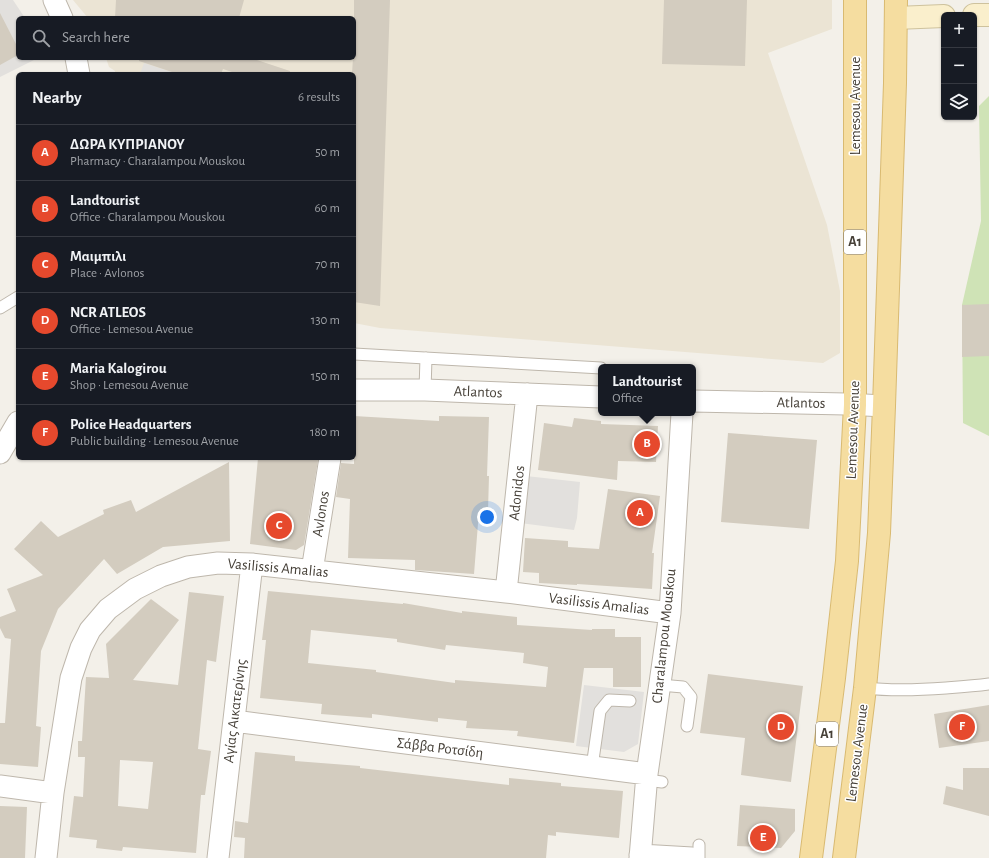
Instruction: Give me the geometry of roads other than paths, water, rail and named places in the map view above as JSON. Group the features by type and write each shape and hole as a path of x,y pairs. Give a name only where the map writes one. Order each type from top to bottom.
{"main road":[{"name":"Lemesou Avenue","path":"811,858 847,561 855,405 855,0"},
{"name":"Lemesou Avenue","path":"844,858 865,688 879,533 895,90 896,9"},
{"path":"896,9 941,16"},
{"path":"977,15 989,15"}],"street":[{"path":"54,0 61,16"},
{"path":"76,60 78,72"},
{"name":"Atlantos","path":"356,390 425,390 598,397"},
{"name":"Adonidos","path":"506,592 527,394"},
{"name":"Atlantos","path":"696,401 884,406"},
{"name":"Charalampou Mouskou","path":"640,857 652,779 660,685 670,613 682,416"},
{"path":"0,453 16,425"},
{"name":"Avlonos","path":"312,571 330,460"},
{"name":"Vasilissis Amalias","path":"46,858 53,793 71,678 81,648 90,630 108,609 135,589 161,576 188,567 218,563 252,564 506,592 670,613"},
{"name":"Αγίας Αικατερίνης","path":"218,858 252,564"},
{"name":"Σάββα Ροτσίδη","path":"234,721 592,767 652,779"},
{"path":"0,786 53,793"},
{"path":"640,857 696,852"}],"lane":[{"path":"0,308 16,298"},
{"path":"356,354 598,368"},
{"path":"425,390 426,358"},
{"path":"865,688 880,690 919,690 989,684"},
{"path":"660,685 683,687 691,697 687,726"},
{"path":"592,767 600,711 609,700 630,701"},
{"path":"696,852 699,858"}],"place":[{"name":"Landtourist","path":"647,444"},
{"name":"ΔΩΡΑ ΚΥΠΡΙΑΝΟΥ","path":"640,513"},
{"name":"Μαιμπιλι","path":"279,526"},
{"name":"NCR ATLEOS","path":"781,727"},
{"name":"Police Headquarters","path":"962,727"},
{"name":"Maria Kalogirou","path":"763,838"}]}
